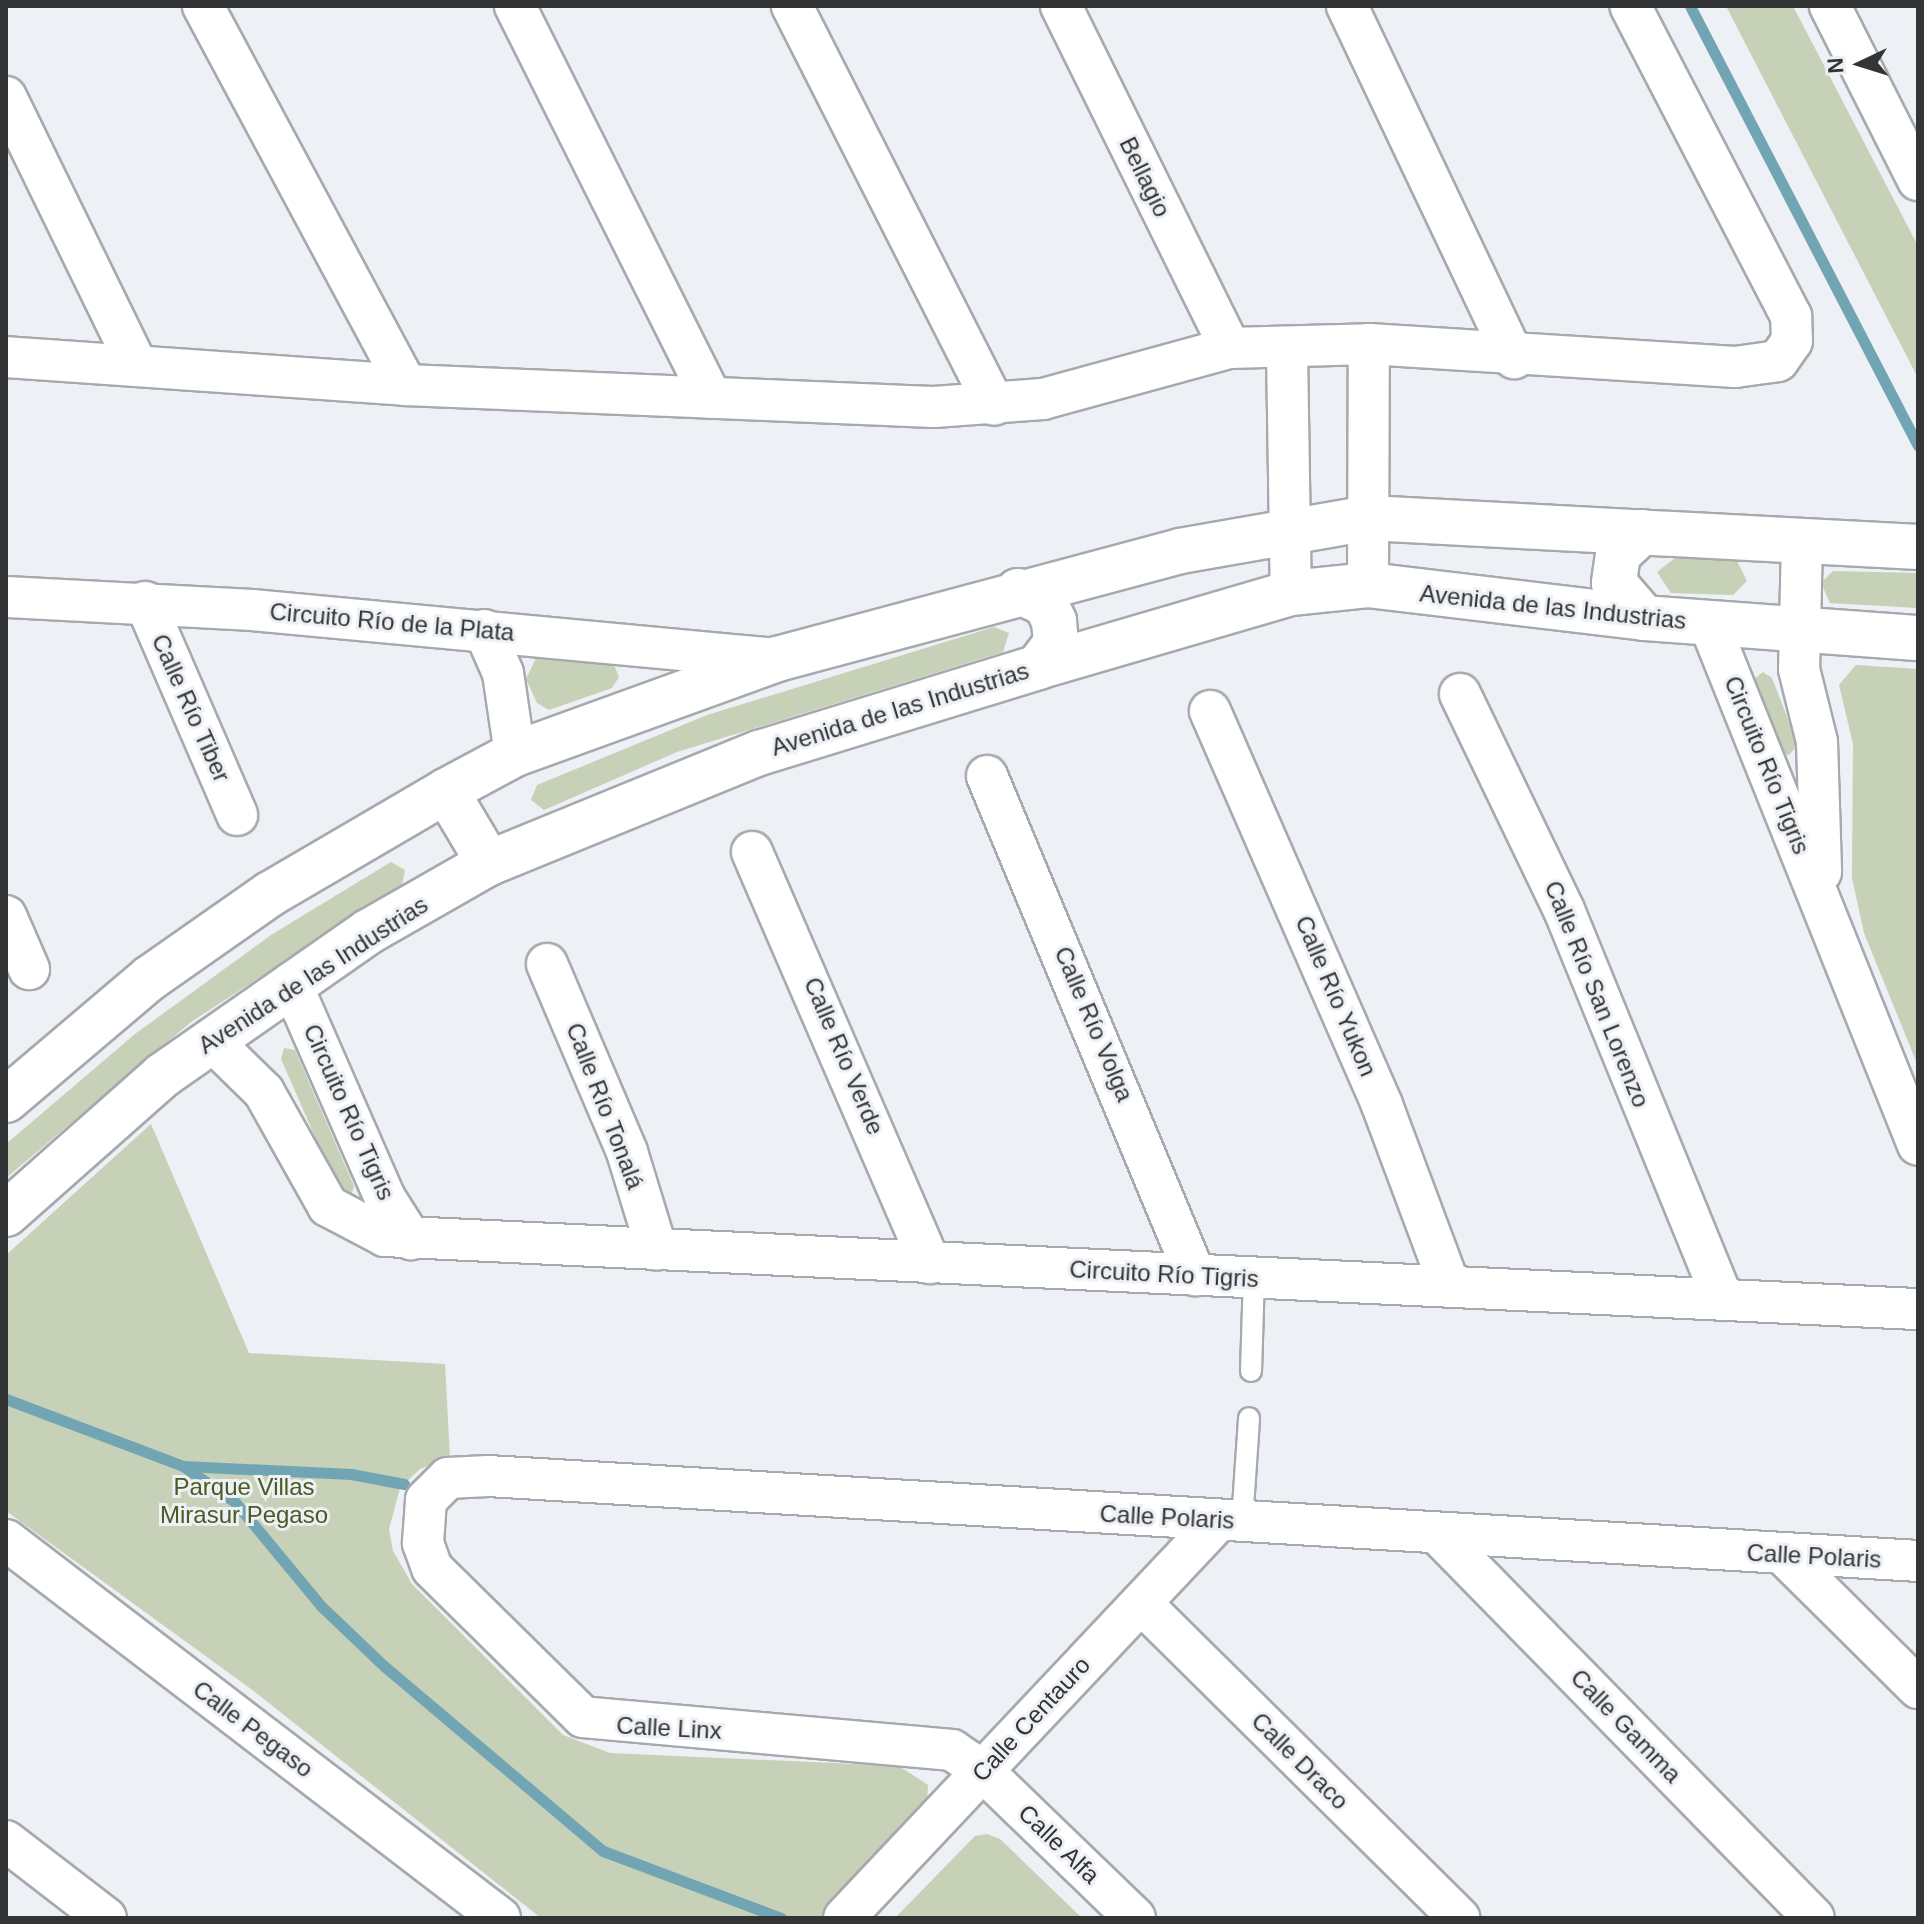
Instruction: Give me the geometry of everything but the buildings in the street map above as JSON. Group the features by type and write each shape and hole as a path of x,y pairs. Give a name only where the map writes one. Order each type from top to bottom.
{"street":[{"path":"203,6 406,385"},
{"path":"515,6 711,398"},
{"path":"792,6 994,405"},
{"name":"Bellagio","path":"1061,6 1230,348"},
{"path":"1347,6 1514,358"},
{"path":"6,357 136,363 406,385 711,398 994,405 1043,399 1230,348 1287,350 1369,344 1514,358 1762,366 1778,361 1792,341 1791,316 1630,6"},
{"path":"1830,6 1918,180"},
{"path":"6,97 136,363"},
{"path":"1368,585 1369,344"},
{"path":"1287,350 1291,593"},
{"path":"6,1100 150,978 246,910 446,791 515,754 777,659 1018,591 1292,526 1369,518 1918,547"},
{"path":"1642,532 1618,554 1614,583 1644,618"},
{"name":"Circuito Río Tigris","path":"1802,540 1797,631 1817,742 1824,907"},
{"name":"Avenida de las Industrias","path":"6,1214 212,1041 291,983 489,863 759,753 1038,667 1291,593 1368,585 1644,618 1918,638"},
{"path":"1018,591 1046,604 1054,621 1056,643 1038,667"},
{"name":"Circuito Río de la Plata","path":"6,597 145,602 484,630 777,659"},
{"name":"Calle Río Tiber","path":"145,602 237,815"},
{"name":"Circuito Río Tigris","path":"1709,623 1918,1145"},
{"path":"484,630 503,673 515,754"},
{"name":"Calle Río San Lorenzo","path":"1460,694 1564,910 1723,1300"},
{"name":"Calle Río Yukon","path":"1210,711 1382,1105 1450,1287"},
{"name":"Calle Río Volga","path":"987,776 1195,1275"},
{"path":"446,791 489,863"},
{"name":"Calle Río Verde","path":"752,852 930,1263"},
{"path":"6,916 29,969"},
{"name":"Calle Río Tonalá","path":"547,964 627,1152 657,1250"},
{"name":"Circuito Río Tigris","path":"291,983 385,1198 411,1239"},
{"name":"Circuito Río Tigris","path":"212,1041 264,1092 328,1206 366,1231 411,1239 1918,1309"},
{"name":"Calle Polaris","path":"426,1500 448,1478 488,1476 1918,1561"},
{"name":"Calle Linx","path":"426,1500 423,1543 432,1568 583,1717 926,1743 983,1771"},
{"name":"Calle Centauro","path":"844,1918 1141,1603 1230,1521"},
{"name":"Calle Gamma","path":"1438,1534 1814,1918"},
{"name":"Calle Pegaso","path":"6,1540 500,1918"},
{"path":"1784,1555 1918,1688"},
{"name":"Calle Draco","path":"1141,1603 1459,1918"},
{"name":"Calle Alfa","path":"983,1771 1135,1918"},
{"path":"6,1841 106,1918"}],"lane":[{"path":"1251,1371 1254,1278"},
{"path":"1230,1521 1249,1418"}],"green space":[{"path":"1726,6 1793,6 1918,246 1918,378"},
{"path":"1675,558 1737,561 1747,581 1733,595 1671,593 1657,572"},
{"path":"1833,571 1918,573 1918,608 1830,603 1821,583"},
{"path":"994,627 1009,633 1003,652 677,752 544,810 531,800 537,785 707,715"},
{"path":"537,656 612,660 619,677 612,688 549,710 537,703 526,679"},
{"path":"1856,665 1918,669 1918,1066 1864,933 1852,878 1853,744 1839,685"},
{"path":"1763,672 1772,678 1798,745 1789,755 1782,754 1753,680"},
{"path":"391,862 405,870 402,885 191,1022 6,1178 6,1144 135,1034 271,935"},
{"path":"284,1048 295,1050 354,1186 351,1196 340,1194 281,1059"},
{"name":"Parque Villas Mirasur Pegaso","path":"151,1124 249,1353 445,1364 450,1458 420,1469 400,1488 389,1529 393,1551 412,1584 563,1735 610,1753 899,1766 928,1785 927,1804 820,1918 541,1918 251,1689 6,1511 6,1255"},
{"path":"987,1834 1000,1839 1082,1918 895,1918 975,1836"}],"waterway":[{"path":"1690,6 1918,445"},
{"path":"6,1399 183,1466 235,1502 321,1606 384,1666 603,1851 781,1918"},
{"path":"183,1466 351,1474 404,1484"}]}
